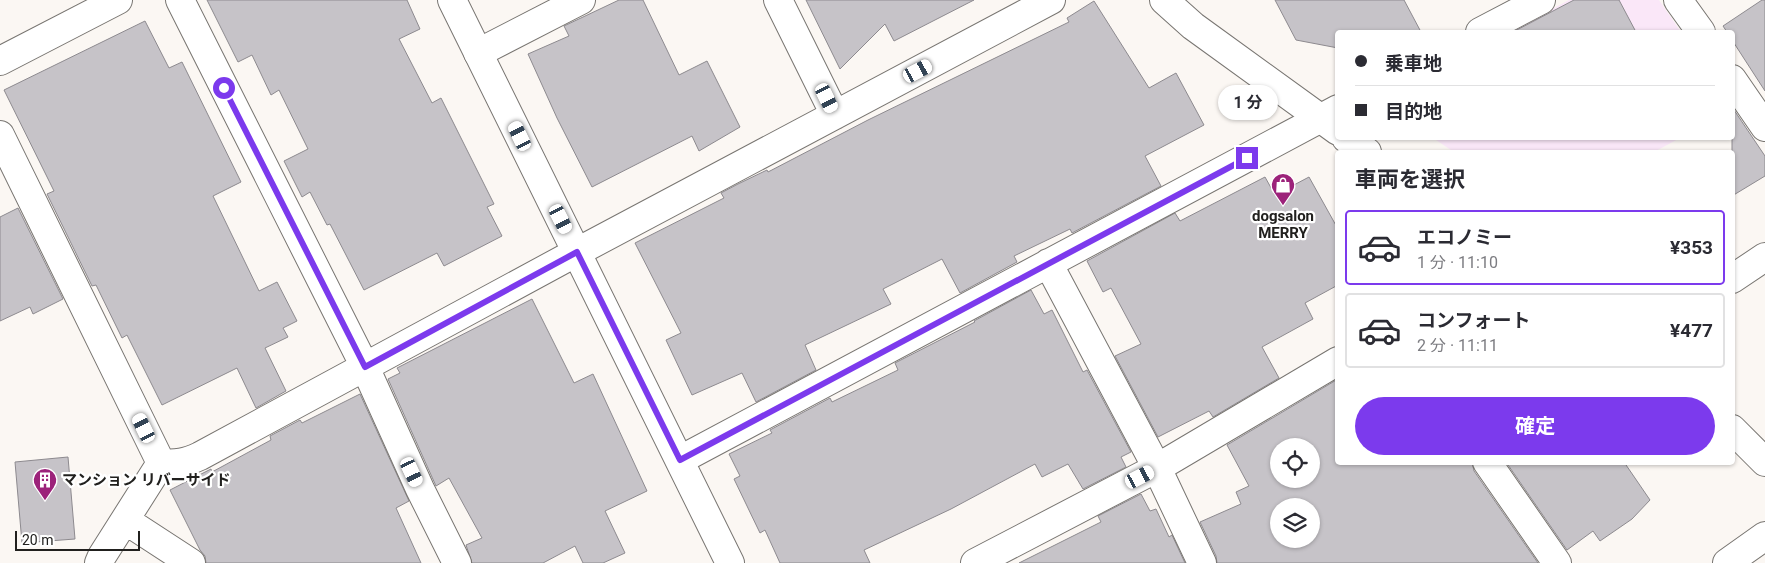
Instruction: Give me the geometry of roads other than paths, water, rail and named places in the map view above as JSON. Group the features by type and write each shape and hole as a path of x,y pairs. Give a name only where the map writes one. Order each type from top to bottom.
{"street":[{"path":"0,61 118,0"},
{"path":"180,0 365,367 420,489 457,563"},
{"path":"452,0 730,563"},
{"path":"478,53 581,0"},
{"path":"778,0 835,115"},
{"path":"161,463 171,464 189,461 1051,0"},
{"path":"680,460 1048,263 1331,120 1201,32 1164,0"},
{"path":"1484,30 1540,0"},
{"path":"1678,0 1700,30"},
{"path":"1735,83 1765,127"},
{"path":"0,135 161,463"},
{"path":"1349,140 1364,150"},
{"path":"1735,277 1765,257"},
{"path":"1048,263 1157,468 1202,563"},
{"path":"974,563 1157,468 1335,363"},
{"path":"1735,433 1765,462"},
{"path":"99,563 161,463"},
{"path":"1488,465 1557,563"},
{"path":"125,520 191,563"},
{"path":"1727,563 1765,536"}],"place":[{"name":"dogsalon MERRY","path":"1283,206"},
{"name":"マンション リバーサイド","path":"45,501"}]}
